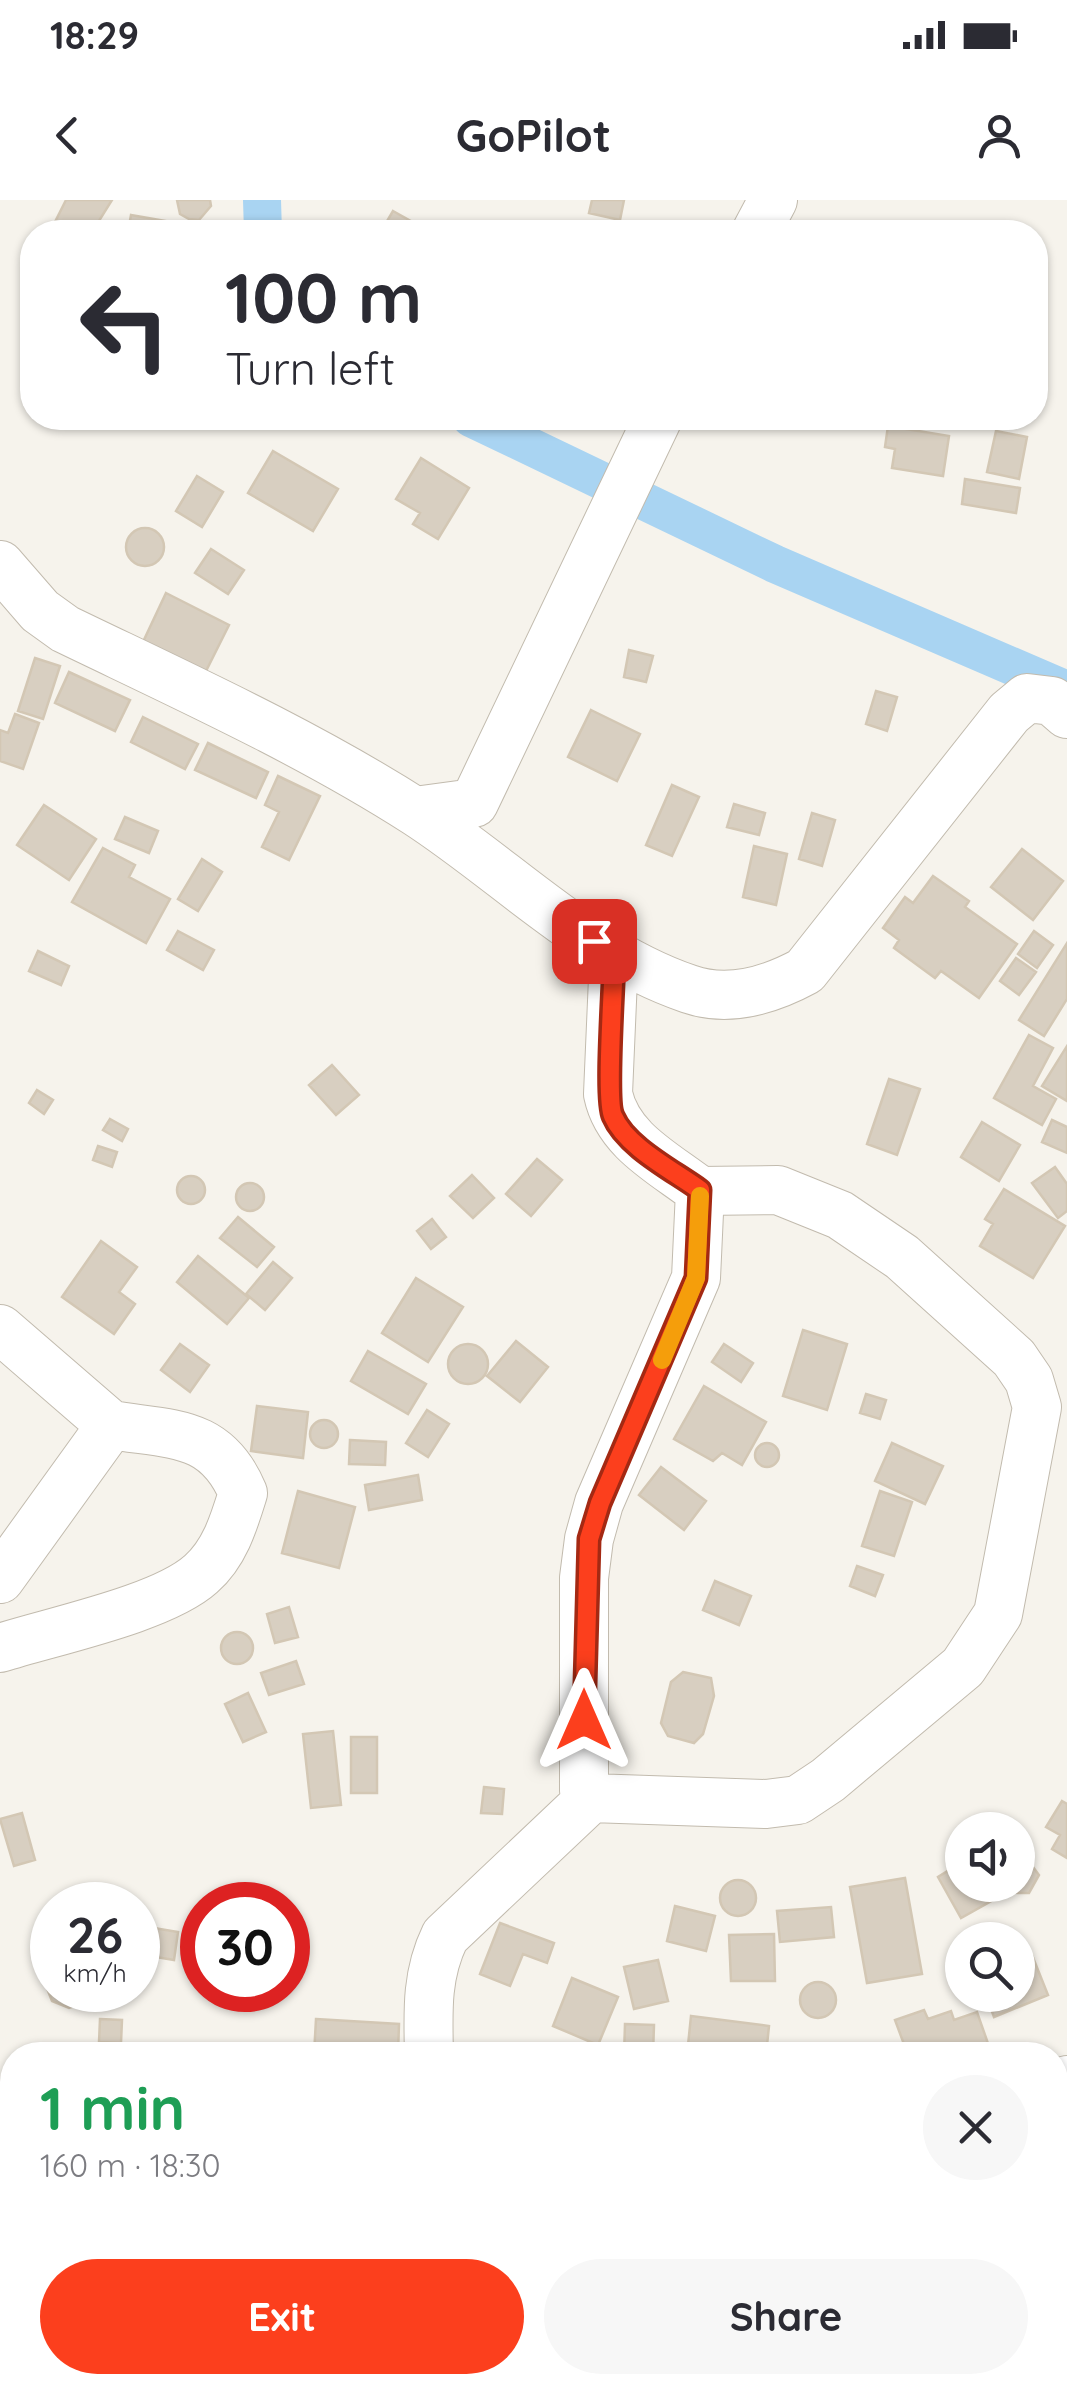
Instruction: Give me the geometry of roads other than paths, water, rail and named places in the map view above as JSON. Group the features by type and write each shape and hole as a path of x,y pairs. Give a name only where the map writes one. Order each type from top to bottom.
{"street":[{"path":"416,812 474,803 652,430"},
{"path":"0,565 40,611 64,629 237,713 416,812 614,955 692,990 768,991 805,971 1009,714 1027,698 1052,701 1067,714"},
{"path":"428,2042 433,1961 445,1936 590,1798 766,1804 798,1800 828,1780 962,1667 998,1614 1038,1407 1030,1380 1014,1358 870,1232 778,1190 700,1190 624,1133 612,1116 608,1094 612,1074 614,955"},
{"path":"590,1798 584,1790 584,1578 589,1539 600,1503 696,1278 700,1190"},
{"path":"0,1329 111,1426 187,1438 222,1455 243,1493 232,1527 208,1566 172,1594 0,1648"},
{"path":"0,1579 111,1426"}],"waterway":[{"path":"262,200 263,220"},
{"path":"496,430 775,564 1067,690"}]}
